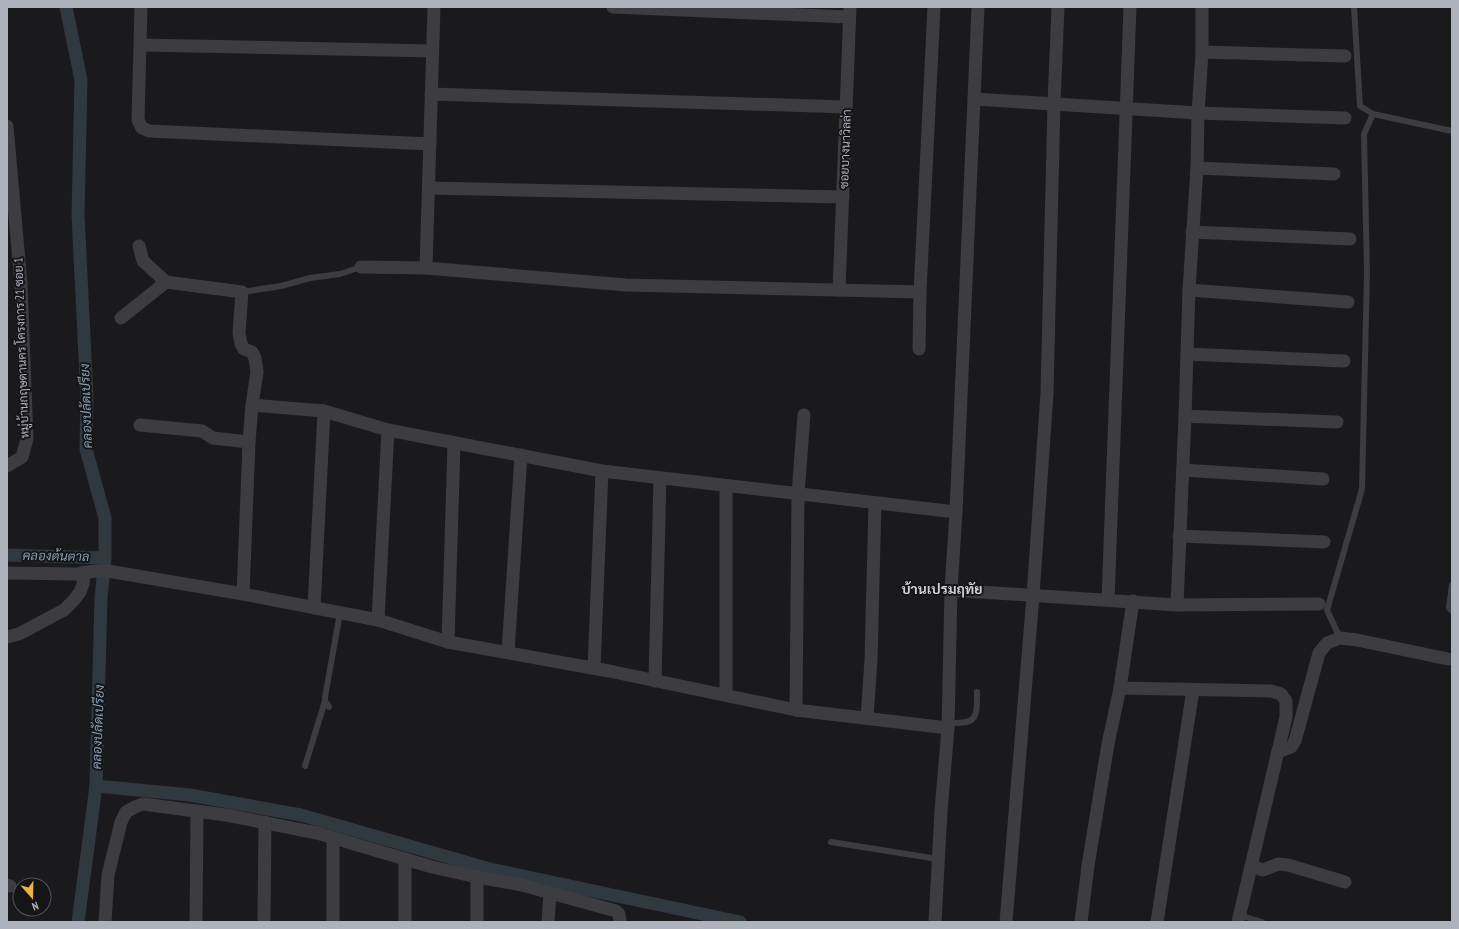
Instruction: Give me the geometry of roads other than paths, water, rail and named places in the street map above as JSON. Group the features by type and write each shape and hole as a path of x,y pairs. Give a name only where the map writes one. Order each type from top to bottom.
{"street":[{"path":"141,7 138,120 142,128 149,131 430,144"},
{"path":"426,268 434,7"},
{"path":"613,7 850,12"},
{"path":"919,348 920,292 934,7"},
{"path":"935,922 948,726 951,590 956,512 978,7"},
{"path":"1006,922 1033,596 1047,393 1054,103 1058,7"},
{"path":"1108,600 1130,7"},
{"path":"1176,605 1183,470 1189,290 1197,168 1198,112 1202,52 1202,7"},
{"name":"ซอยบางนาวิลล่า","path":"839,290 850,12"},
{"path":"141,45 432,51"},
{"path":"1202,52 1345,56"},
{"path":"431,94 846,107"},
{"path":"974,99 1198,112 1344,118"},
{"name":"หมู่บ้านกฤษดานคร โครงการ 21 ซอย 1","path":"7,126 8,161 21,284 26,439 22,458 7,466"},
{"path":"1197,168 1334,174"},
{"path":"428,188 843,198"},
{"path":"1192,232 1350,239"},
{"path":"139,246 143,261 166,282 242,292 239,333 241,344 244,349 252,352 255,358 257,372 252,405 249,442 243,594"},
{"path":"361,267 426,268 626,285 920,292"},
{"path":"121,318 166,282"},
{"path":"1189,290 1348,302"},
{"path":"1187,354 1344,361"},
{"path":"252,405 324,411 388,430 602,471 956,512"},
{"path":"314,608 324,411"},
{"path":"796,710 798,494 804,415"},
{"path":"1185,416 1337,422"},
{"path":"140,425 202,431 213,438 249,442"},
{"path":"378,620 388,430"},
{"path":"448,642 454,443"},
{"path":"508,652 521,455"},
{"path":"1183,470 1323,479"},
{"path":"594,668 602,471"},
{"path":"655,681 660,478"},
{"path":"726,486 726,695"},
{"path":"867,718 871,660 875,503"},
{"path":"1179,536 1324,542"},
{"path":"7,637 19,634 64,610 80,592 89,571"},
{"path":"7,573 77,574 89,571 108,571 243,594 378,620 448,642 594,668 796,710 948,726"},
{"path":"951,590 1176,605 1319,604"},
{"path":"1081,922 1088,866 1108,744 1120,688 1133,601"},
{"path":"1278,752 1290,747 1295,741 1319,653 1327,643 1340,638 1357,640 1450,658"},
{"path":"1120,688 1271,691 1281,694 1286,701 1286,717 1239,919"},
{"path":"1157,922 1193,690"},
{"path":"105,922 108,875 121,822 126,812 143,804 265,822 318,833 406,859 477,877 522,885 616,911 619,914 620,922"},
{"path":"196,922 197,811"},
{"path":"264,922 265,822"},
{"path":"333,838 333,922"},
{"path":"405,922 406,859"},
{"path":"1251,866 1263,870 1278,864 1288,865 1345,882"},
{"path":"477,877 477,922"},
{"path":"548,922 550,893"}],"lane":[{"path":"1354,7 1360,106 1373,114 1452,131"},
{"path":"1340,638 1327,610 1362,489 1367,272 1364,134 1373,114"},
{"path":"242,292 281,286 310,278 340,274 361,267"},
{"path":"1452,585 1449,608 1452,611"},
{"path":"305,766 327,704 325,697 340,613"},
{"path":"948,726 972,720 977,713 977,692"},
{"path":"831,842 938,859"},
{"path":"1239,919 1262,922"}],"waterway":[{"name":"คลองปลัดเปรียง","path":"66,7 81,80 78,215 87,397 86,449 105,518 105,558 101,598 96,786 78,922"},
{"name":"คลองต้นตาล","path":"7,555 105,558"},
{"path":"96,786 190,795 301,815 490,869 740,922"}],"district":[{"name":"บ้านเปรมฤทัย","path":"942,589"}]}
